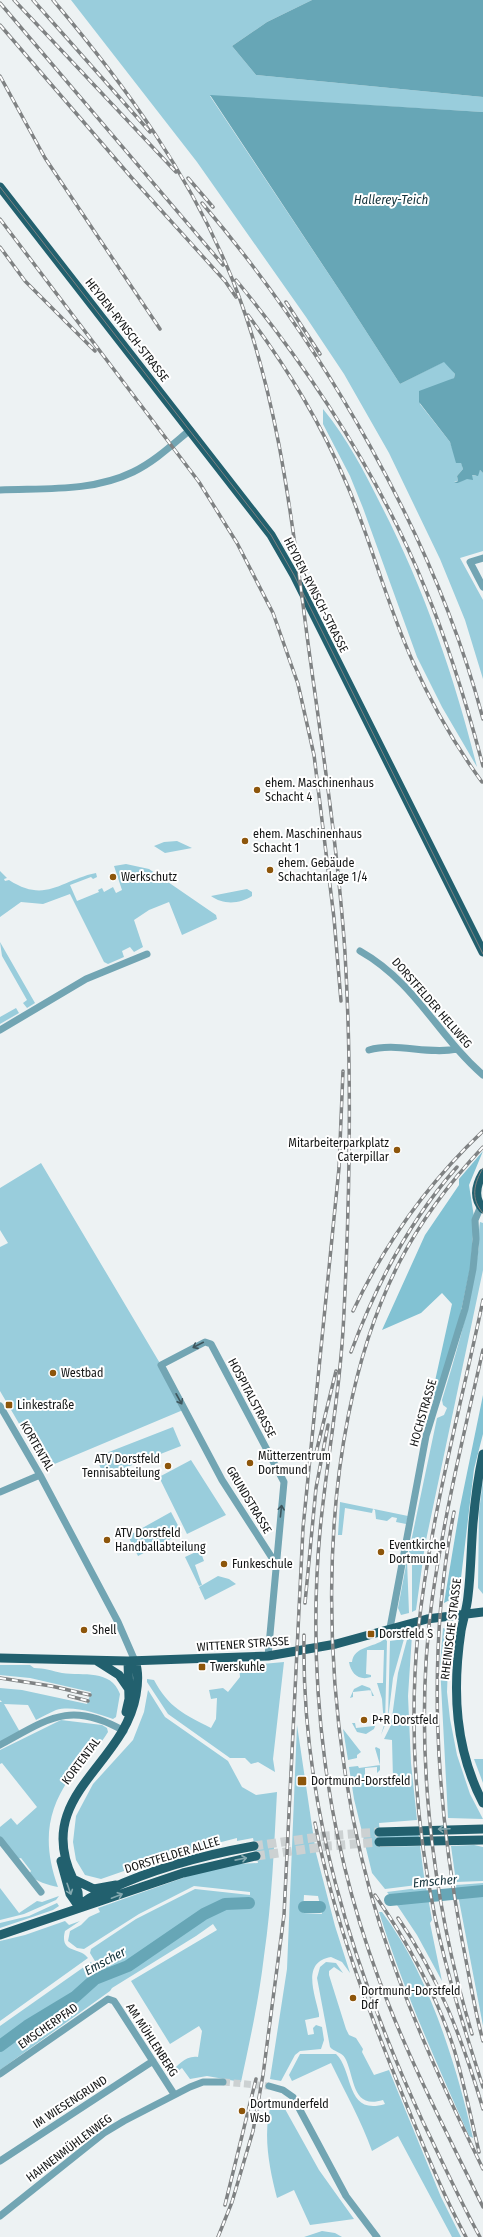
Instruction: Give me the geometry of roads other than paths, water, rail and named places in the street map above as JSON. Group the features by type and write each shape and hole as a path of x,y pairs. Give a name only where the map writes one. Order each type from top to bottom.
{"main road":[{"name":"HEYDEN-RYNSCH-STRASSE","path":"0,187 251,507 285,557 483,952"},
{"path":"482,1208 477,1188 483,1173"},
{"name":"RHEINISCHE STRASSE","path":"483,1454 473,1523 468,1596 458,1671 458,1723 469,1772 483,1803"},
{"name":"WITTENER STRASSE","path":"0,1658 132,1661 269,1656 336,1644 394,1627 452,1615 483,1612"},
{"path":"96,1660 119,1675 129,1691"},
{"name":"KORTENTAL","path":"79,1907 70,1894 59,1854 61,1822 64,1810 76,1785 121,1730 127,1708 132,1661"},
{"name":"KORTENTAL","path":"79,1907 78,1892 66,1860 64,1844 69,1809 80,1788 121,1730 136,1695 138,1673 132,1661"},
{"path":"379,1832 483,1829"},
{"path":"380,1842 483,1840"},
{"name":"DORSTFELDER ALLEE","path":"79,1907 86,1899 116,1885 173,1865 254,1846"},
{"name":"DORSTFELDER ALLEE","path":"0,1935 26,1928 79,1907 94,1905 183,1873 256,1856"},
{"path":"74,1878 94,1889 116,1885"}],"street":[{"path":"0,490 86,486 110,481 133,472 151,461 190,430"},
{"path":"483,558 470,562 483,587"},
{"name":"DORSTFELDER HELLWEG","path":"360,951 385,966 397,978 457,1050 483,1075"},
{"path":"0,1030 86,979 146,954"},
{"path":"368,1050 382,1047 419,1051 457,1050"},
{"name":"HOCHSTRASSE","path":"394,1627 426,1436 466,1309 473,1269 476,1239 475,1220 482,1208"},
{"name":"HOSPITALSTRASSE","path":"160,1365 202,1343 207,1342 210,1344 284,1480 276,1564"},
{"name":"GRUNDSTRASSE","path":"160,1365 222,1480 276,1564"},
{"name":"KORTENTAL","path":"0,1406 40,1475 130,1647 132,1661"},
{"path":"0,1492 40,1475"},
{"path":"269,1656 276,1564"},
{"path":"0,1745 47,1720 64,1714 98,1719 121,1730"},
{"path":"0,1840 41,1892"},
{"name":"EMSCHERPFAD","path":"0,2074 104,2000 111,2000"},
{"name":"AM MÜHLENBERG","path":"111,2000 118,2008 174,2094"},
{"name":"IM WIESENGRUND","path":"0,2161 153,2061"},
{"name":"HAHNENMÜHLENWEG","path":"0,2216 104,2133 174,2094 203,2082 223,2082"},
{"path":"269,2086 283,2090 293,2097 346,2196 377,2237"}],"water":[{"path":"312,0 483,0 483,97 256,75 232,46 267,22"},
{"name":"Hallerey-Teich","path":"210,95 483,112 483,473 480,470 478,476 472,475 473,480 467,479 454,483 458,481 457,476 463,469 461,463 456,463 450,442 419,402 419,391 454,378 455,374 444,362 400,384"}],"waterway":[{"name":"Emscher","path":"390,1900 483,1891"},
{"name":"Emscher","path":"0,2046 27,2026 75,1997 95,1979 128,1966 204,1914 225,1904 249,1903"},
{"name":"Emscher","path":"304,1907 320,1907"}],"tunnel":[{"path":"254,1846 326,1836 379,1832"},
{"path":"256,1856 329,1846 379,1842"},
{"path":"223,2082 269,2086"}],"tram line":[{"path":"0,187 271,535 294,575 483,954"},
{"path":"483,1168 477,1179 475,1191 476,1202 483,1213"}],"railway":[{"path":"14,0 176,172"},
{"path":"33,0 150,132"},
{"path":"53,0 106,65 155,133 177,169 216,242 233,281 249,325 262,369 282,460 296,551 334,836 345,953 349,1043 349,1177 342,1340 337,1395 320,1531 316,1589 317,1676 325,1762 335,1825 342,1856 358,1918 378,1978 411,2058 483,2207"},
{"path":"0,3 223,265"},
{"path":"0,25 131,177 225,281 236,297"},
{"path":"0,76 45,158 160,329"},
{"path":"188,178 213,207"},
{"path":"202,203 247,259 291,318 332,381 370,446 405,513 436,582 462,650 483,719"},
{"path":"0,219 199,482 237,543 273,613 298,684 314,755 334,918 341,1001"},
{"path":"0,247 25,281 95,351"},
{"path":"236,280 292,352 318,389 342,427 387,505 407,546 442,632 464,698 483,766"},
{"path":"286,302 320,354"},
{"path":"248,315 291,377 327,441 357,509 395,619 413,662 444,724 462,754 482,782"},
{"path":"218,2237 232,2202 253,2131 263,2075 284,1915 303,1528 339,1168 343,1071"},
{"path":"353,1311 379,1262 409,1215 444,1172 483,1131"},
{"path":"483,1147 448,1187 427,1215 400,1261 369,1335 348,1416 336,1502 332,1592 335,1681 344,1768 360,1852 381,1928 403,1990 441,2080 483,2169"},
{"path":"351,1352 371,1302 395,1255 424,1209 457,1167"},
{"path":"483,1300 446,1465 430,1548 418,1632 414,1703 416,1775 428,1882 451,1982 483,2087"},
{"path":"472,2034 446,1929 436,1874 425,1763 424,1708 432,1600 442,1537 483,1350"},
{"path":"316,1453 336,1371"},
{"path":"305,1603 316,1488 328,1425"},
{"path":"454,1512 445,1565 440,1619 437,1673 438,1726 446,1834 453,1887 462,1940 483,2041"},
{"path":"304,1635 305,1698 311,1761 322,1823 336,1884 353,1944 374,2004 422,2120 457,2194 480,2237"},
{"path":"0,1678 51,1686 90,1695"},
{"path":"69,1696 88,1701"},
{"path":"315,1823 332,1895 365,1999 426,2153 466,2237"},
{"path":"375,1895 410,1950 439,2008 458,2062 479,2152"},
{"path":"398,1918 413,1940 438,1986 458,2034 483,2109"},
{"path":"225,2205 256,2079"}],"place":[{"name":"ehem. Maschinenhaus Schacht 4","path":"257,790"},
{"name":"ehem. Maschinenhaus Schacht 1","path":"245,841"},
{"name":"ehem. Gebäude Schachtanlage 1/4","path":"270,870"},
{"name":"Werkschutz","path":"113,877"},
{"name":"Mitarbeiterparkplatz Caterpillar","path":"397,1150"},
{"name":"Westbad","path":"53,1373"},
{"name":"Linkestraße","path":"9,1405"},
{"name":"Mütterzentrum Dortmund","path":"250,1463"},
{"name":"ATV Dorstfeld Tennisabteilung","path":"168,1466"},
{"name":"ATV Dorstfeld Handballabteilung","path":"107,1540"},
{"name":"Eventkirche Dortmund","path":"381,1552"},
{"name":"Funkeschule","path":"224,1564"},
{"name":"Shell","path":"84,1630"},
{"name":"Dorstfeld S","path":"371,1634"},
{"name":"Twerskuhle","path":"202,1667"},
{"name":"P+R Dorstfeld","path":"364,1720"},
{"name":"Dortmund-Dorstfeld","path":"302,1781"},
{"name":"Dortmund-Dorstfeld Ddf","path":"353,1998"},
{"name":"Dortmunderfeld Wsb","path":"242,2111"}]}
